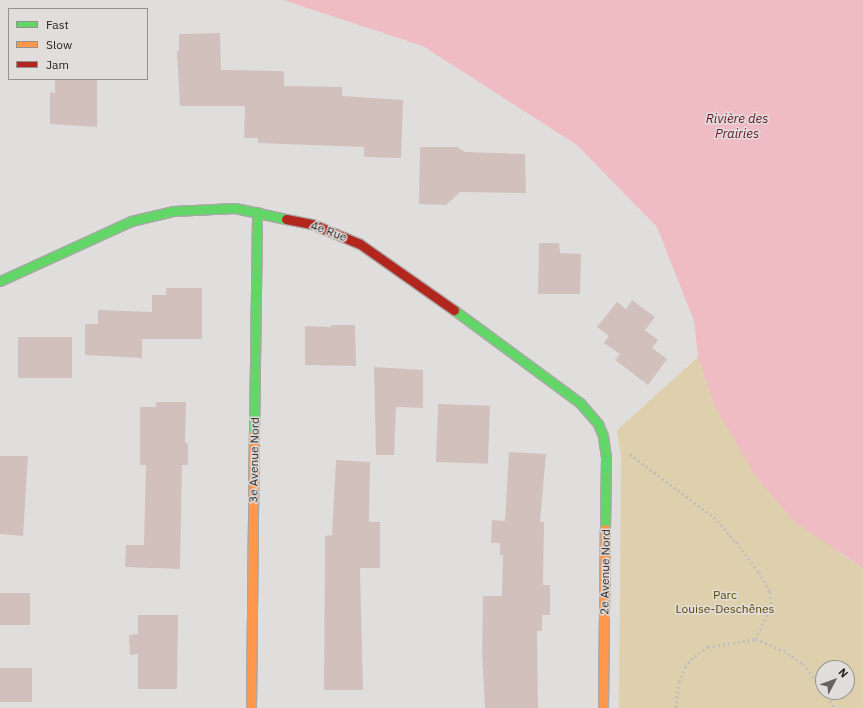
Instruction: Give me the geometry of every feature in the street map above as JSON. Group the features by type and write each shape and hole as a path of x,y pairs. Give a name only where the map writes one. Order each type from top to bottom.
{"street":[{"name":"4e Rue","path":"0,281 132,221 173,211 211,208 257,212 286,217 335,232 388,262 580,403 598,424 603,436"},
{"name":"3e Avenue Nord","path":"251,708 257,212"},
{"name":"2e Avenue Nord","path":"603,436 606,458 603,708"}],"path":[{"path":"603,436 654,469 714,517 755,566 770,592 772,606 756,639"},
{"path":"675,708 679,682 685,667 694,656 708,647 756,639 788,653 803,664 815,679"}],"green space":[{"name":"Parc Louise-Deschênes","path":"698,357 714,405 841,554 863,568 863,708 619,708 621,456 617,430"}],"water":[{"name":"Rivière des Prairies","path":"283,0 863,0 863,568 795,522 756,477 714,405 698,357 694,321 657,227 577,145 423,46"}],"building":[{"path":"220,33 221,70 281,71 284,72 284,86 342,87 342,96 403,100 401,158 364,157 364,147 258,143 258,138 244,138 245,106 180,106 177,51 179,51 179,34"},
{"path":"55,80 97,80 97,127 50,124 50,92 55,93"},
{"path":"420,147 457,147 465,152 525,154 526,193 460,192 446,205 419,204"},
{"path":"539,243 559,243 560,253 581,254 580,294 538,294"},
{"path":"166,288 202,288 202,339 142,339 142,358 85,355 85,324 98,324 98,310 152,312 152,295 166,295"},
{"path":"632,300 655,317 645,330 658,340 652,348 667,359 648,385 615,360 620,354 604,343 609,336 597,327 617,302 626,309"},
{"path":"331,325 355,325 356,366 305,365 305,326 331,327"},
{"path":"18,337 72,337 72,378 18,378"},
{"path":"374,367 423,370 423,408 396,407 394,455 376,455"},
{"path":"156,402 186,402 185,443 188,443 188,465 182,465 180,569 125,567 126,545 144,545 146,465 140,465 140,407 156,407"},
{"path":"438,404 490,406 488,464 436,462"},
{"path":"509,452 546,454 540,522 544,522 543,585 550,585 550,615 542,615 542,631 537,631 538,708 485,708 482,652 483,596 502,596 503,555 500,555 500,543 491,543 492,520 505,521"},
{"path":"0,456 28,456 23,536 0,534"},
{"path":"336,460 370,462 369,522 380,522 380,568 360,568 363,690 324,690 325,536 332,535"},
{"path":"0,593 30,593 30,625 0,625"},
{"path":"138,615 178,615 177,689 138,689 138,654 130,655 129,635 138,634"},
{"path":"0,668 32,668 32,702 0,702"}],"traffic: fast":[{"path":"0,281 131,221 173,211 235,208 286,219"},
{"path":"254,434 257,212"},
{"path":"454,310 580,403 598,424 603,436 606,458 605,529"}],"traffic: slow":[{"path":"251,708 254,434"},
{"path":"603,708 605,529"}],"traffic: jam":[{"path":"286,219 312,224 360,244 454,310"}]}
